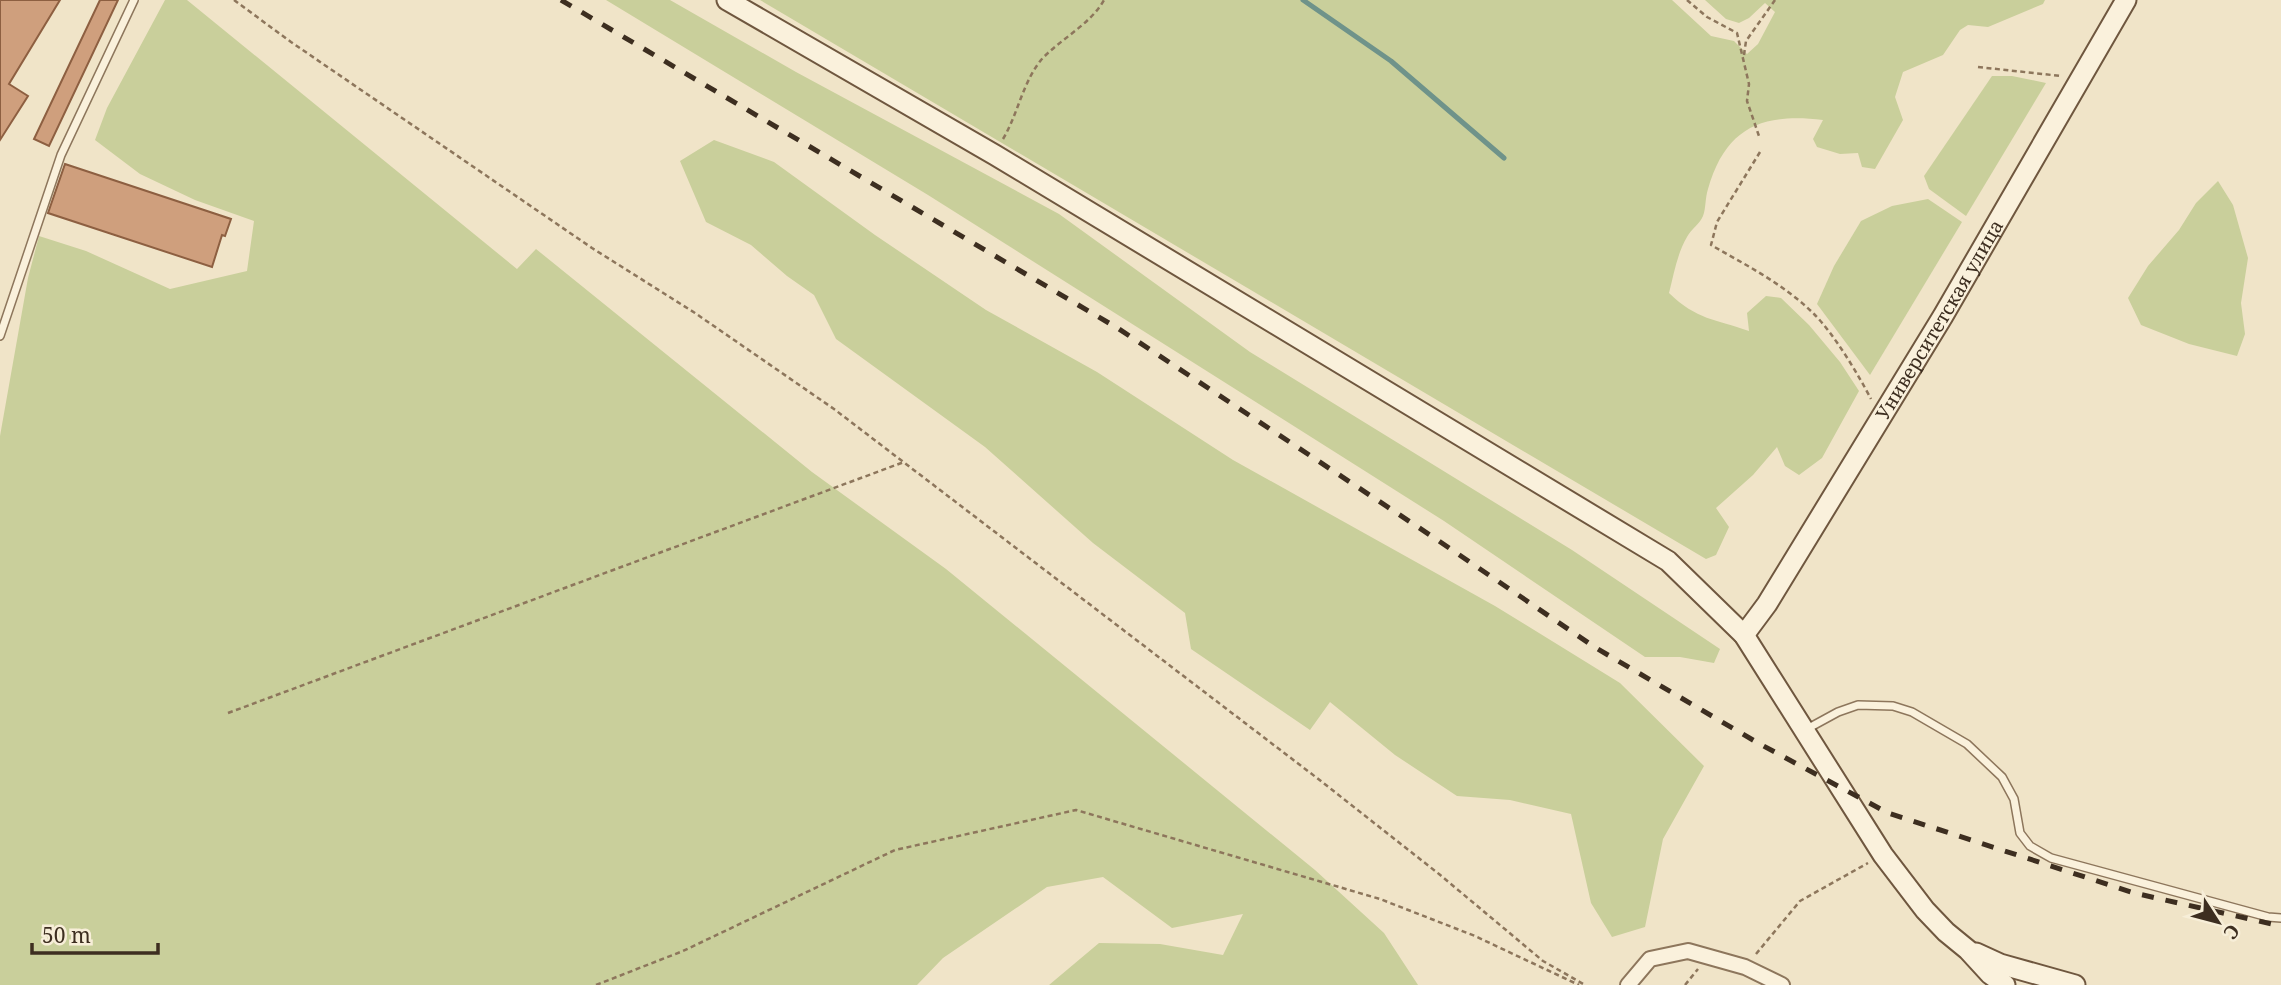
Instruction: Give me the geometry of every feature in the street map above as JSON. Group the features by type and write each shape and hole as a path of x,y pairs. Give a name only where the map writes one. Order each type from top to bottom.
{"main road":[{"path":"727,0 995,155 1668,561 1744,635 1884,855 1924,910 2004,985"},
{"name":"Университетская улица","path":"1744,635 1767,604 1943,316 2126,0"},
{"path":"1968,950 2000,964 2075,985"}],"street":[{"path":"1628,985 1650,959 1688,951 1745,967 1782,985"}],"lane":[{"path":"0,336 61,155 134,0"},
{"path":"1804,731 1838,712 1858,705 1893,706 1912,712 1967,744 2002,778 2014,799 2020,833 2030,846 2051,858 2268,917 2281,918"}],"path":[{"path":"234,0 291,43 835,409 1317,778 1439,874 1543,961 1585,985"},
{"path":"995,155 1014,120 1021,94 1042,60 1056,44 1097,12 1104,0"},
{"path":"1688,0 1707,17 1737,33 1749,84 1747,101 1760,139"},
{"path":"1743,58 1746,41 1775,0"},
{"path":"1978,67 2038,75 2081,76"},
{"path":"1760,152 1717,222 1711,245 1765,276 1815,315 1857,373 1881,417"},
{"path":"228,713 904,462"},
{"path":"596,985 683,951 895,850 1076,810 1380,899 1475,936 1579,985"},
{"path":"1745,967 1800,901 1884,855"}],"green space":[{"path":"165,0 187,0 517,269 536,249 812,472 946,569 1315,870 1384,933 1418,985 1049,985 1099,943 1160,944 1223,955 1243,914 1172,928 1103,877 1047,887 943,958 917,985 0,985 0,436 28,278 39,236 86,251 170,289 247,271 254,221 195,200 140,174 95,140 107,108"},
{"path":"606,0 670,0 796,72 1059,214 1250,352 1572,550 1720,649 1714,663 1680,657 1645,657 1444,521 928,195"},
{"path":"760,0 1672,0 1711,36 1734,41 1747,54 1758,44 1775,12 1765,3 1749,18 1739,23 1726,19 1705,0 2045,0 2043,4 1988,27 1968,25 1960,30 1943,55 1903,72 1895,97 1903,120 1875,169 1862,167 1858,153 1840,154 1817,147 1813,139 1823,120 1801,118 1765,122 1736,138 1725,151 1708,189 1703,216 1681,250 1669,293 1698,314 1749,331 1747,313 1766,296 1781,298 1809,325 1840,362 1859,391 1822,458 1799,475 1785,466 1777,447 1753,475 1716,508 1729,527 1716,555 1706,559"},
{"path":"1992,76 2012,76 2046,83 1966,216 1929,189 1924,176"},
{"path":"714,140 774,162 986,310 1097,372 1233,460 1495,606 1620,683 1704,766 1663,839 1645,927 1612,937 1591,903 1571,814 1510,800 1457,796 1395,755 1330,702 1310,730 1191,649 1185,613 1093,543 985,447 836,339 814,295 751,245 706,222 680,161"},
{"path":"2218,181 2233,205 2248,258 2241,303 2245,334 2237,356 2189,344 2141,325 2128,298 2148,266 2179,230 2196,203"},
{"path":"1928,199 1962,222 1870,375 1817,304 1834,266 1861,221 1892,206"}],"building":[{"path":"0,0 60,0 9,84 28,96 0,140"},
{"path":"100,0 118,0 49,146 34,139"},
{"path":"65,164 231,219 225,236 222,235 212,267 48,213"}],"waterway":[{"path":"1303,0 1391,61 1504,158"}],"railway":[{"path":"561,0 1119,329 1596,648 1758,743 1888,813 2134,893 2281,926"}]}
